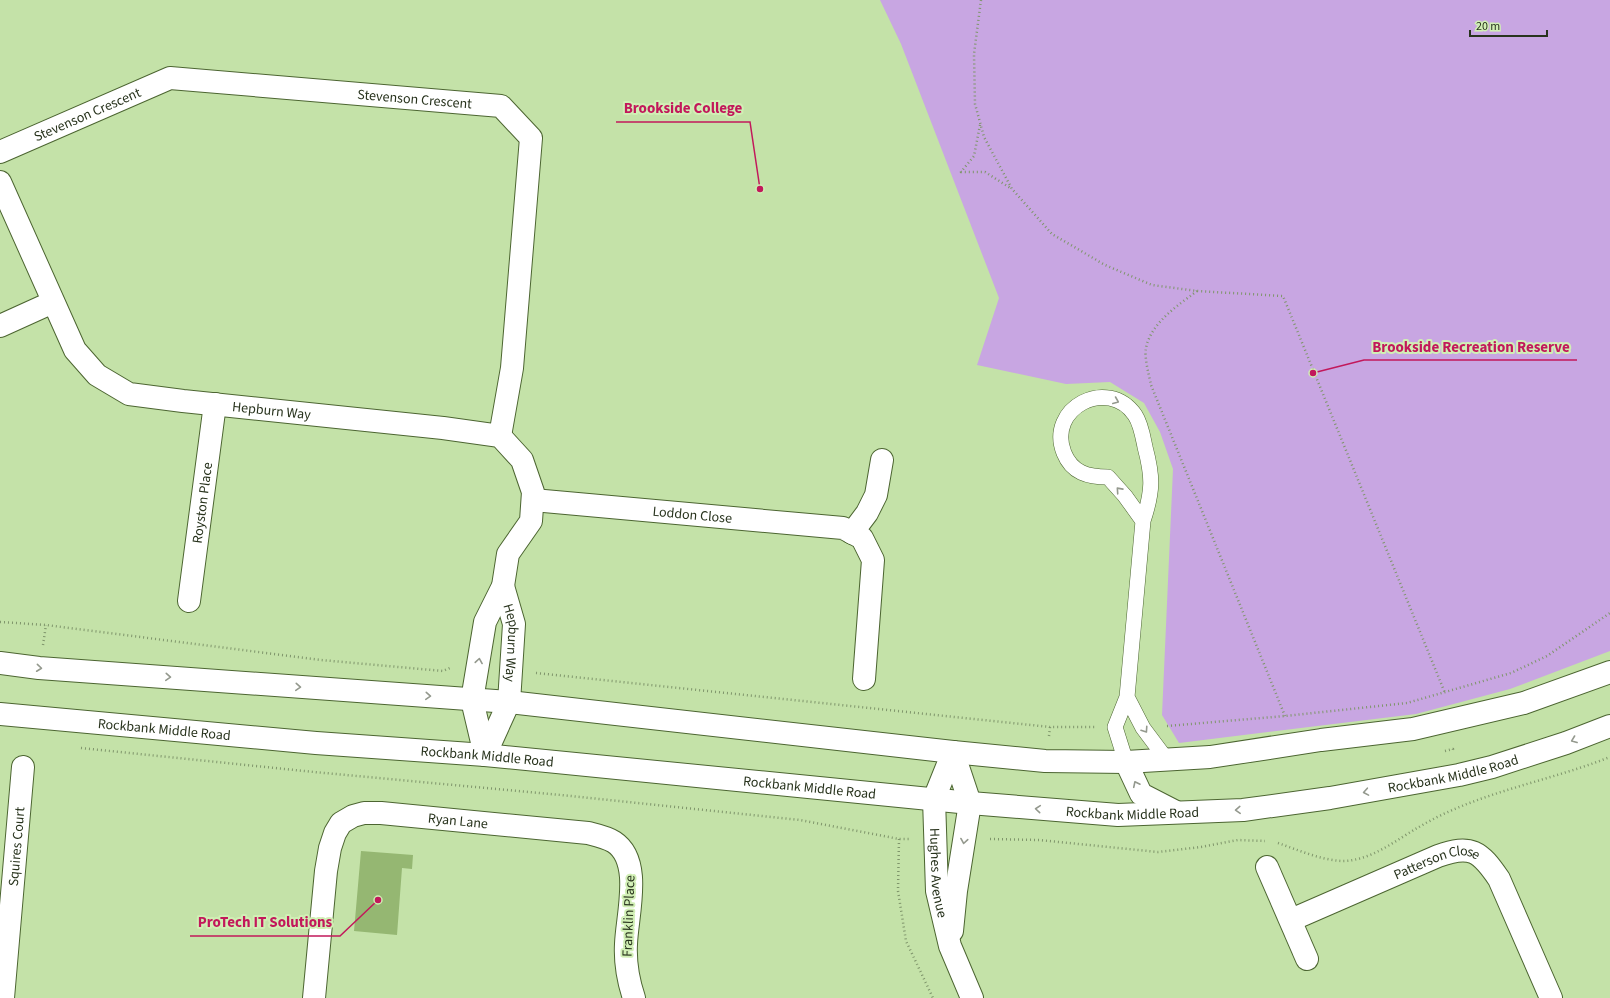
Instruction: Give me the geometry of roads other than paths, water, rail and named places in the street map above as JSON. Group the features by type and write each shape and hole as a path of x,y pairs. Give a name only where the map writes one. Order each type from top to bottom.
{"street":[{"name":"Stevenson Crescent","path":"0,152 170,78 501,106 531,138 512,368 500,436"},
{"name":"Hepburn Way","path":"0,182 75,350 97,375 129,394 443,428 500,436 522,460 533,492 531,521 508,554 503,586 485,622 472,700"},
{"path":"0,326 53,302"},
{"name":"Royston Place","path":"189,602 215,404"},
{"path":"852,533 876,495 882,460"},
{"name":"Loddon Close","path":"533,500 843,528 862,538 873,560 864,679"},
{"name":"Hepburn Way","path":"503,586 514,624 509,702"},
{"path":"0,663 39,668 509,702 1045,761 1126,762 1210,757 1321,740 1413,729 1524,704 1610,672"},
{"path":"472,700 485,754"},
{"path":"485,754 509,702"},
{"name":"Rockbank Middle Road","path":"0,714 316,743 485,754 970,803 1118,815 1243,810 1322,800 1458,775 1492,767 1566,743 1610,726"},
{"path":"934,799 953,752"},
{"path":"953,752 970,803"},
{"path":"1126,762 1141,794 1177,813"},
{"name":"Squires Court","path":"3,998 23,767"},
{"name":"Hughes Avenue","path":"934,799 937,891 950,946 972,998"},
{"name":"Hughes Avenue","path":"950,946 956,891 970,803"},
{"name":"Ryan Lane","path":"314,998 326,871 330,848 335,833 341,823 353,816 364,813 381,813 588,833"},
{"name":"Franklin Place","path":"588,833 604,837 614,842 624,854 630,866 632,881 626,944 626,967 634,998"},
{"name":"Patterson Close","path":"1291,920 1438,856 1455,850 1465,850 1478,854 1489,865 1499,879 1551,998"},
{"path":"1267,867 1308,959"}],"lane":[{"path":"1126,762 1116,727 1127,697 1143,521 1150,499 1151,470 1141,430 1135,416 1124,404 1109,398 1094,398 1079,404 1068,415 1061,429 1061,445 1067,460 1078,471 1092,477 1108,478 1125,496 1143,521"},
{"path":"1127,697 1143,728 1167,760"}],"place":[{"name":"Brookside College","path":"760,189"},
{"name":"Brookside Recreation Reserve","path":"1313,373"},
{"name":"ProTech IT Solutions","path":"378,900"}]}
